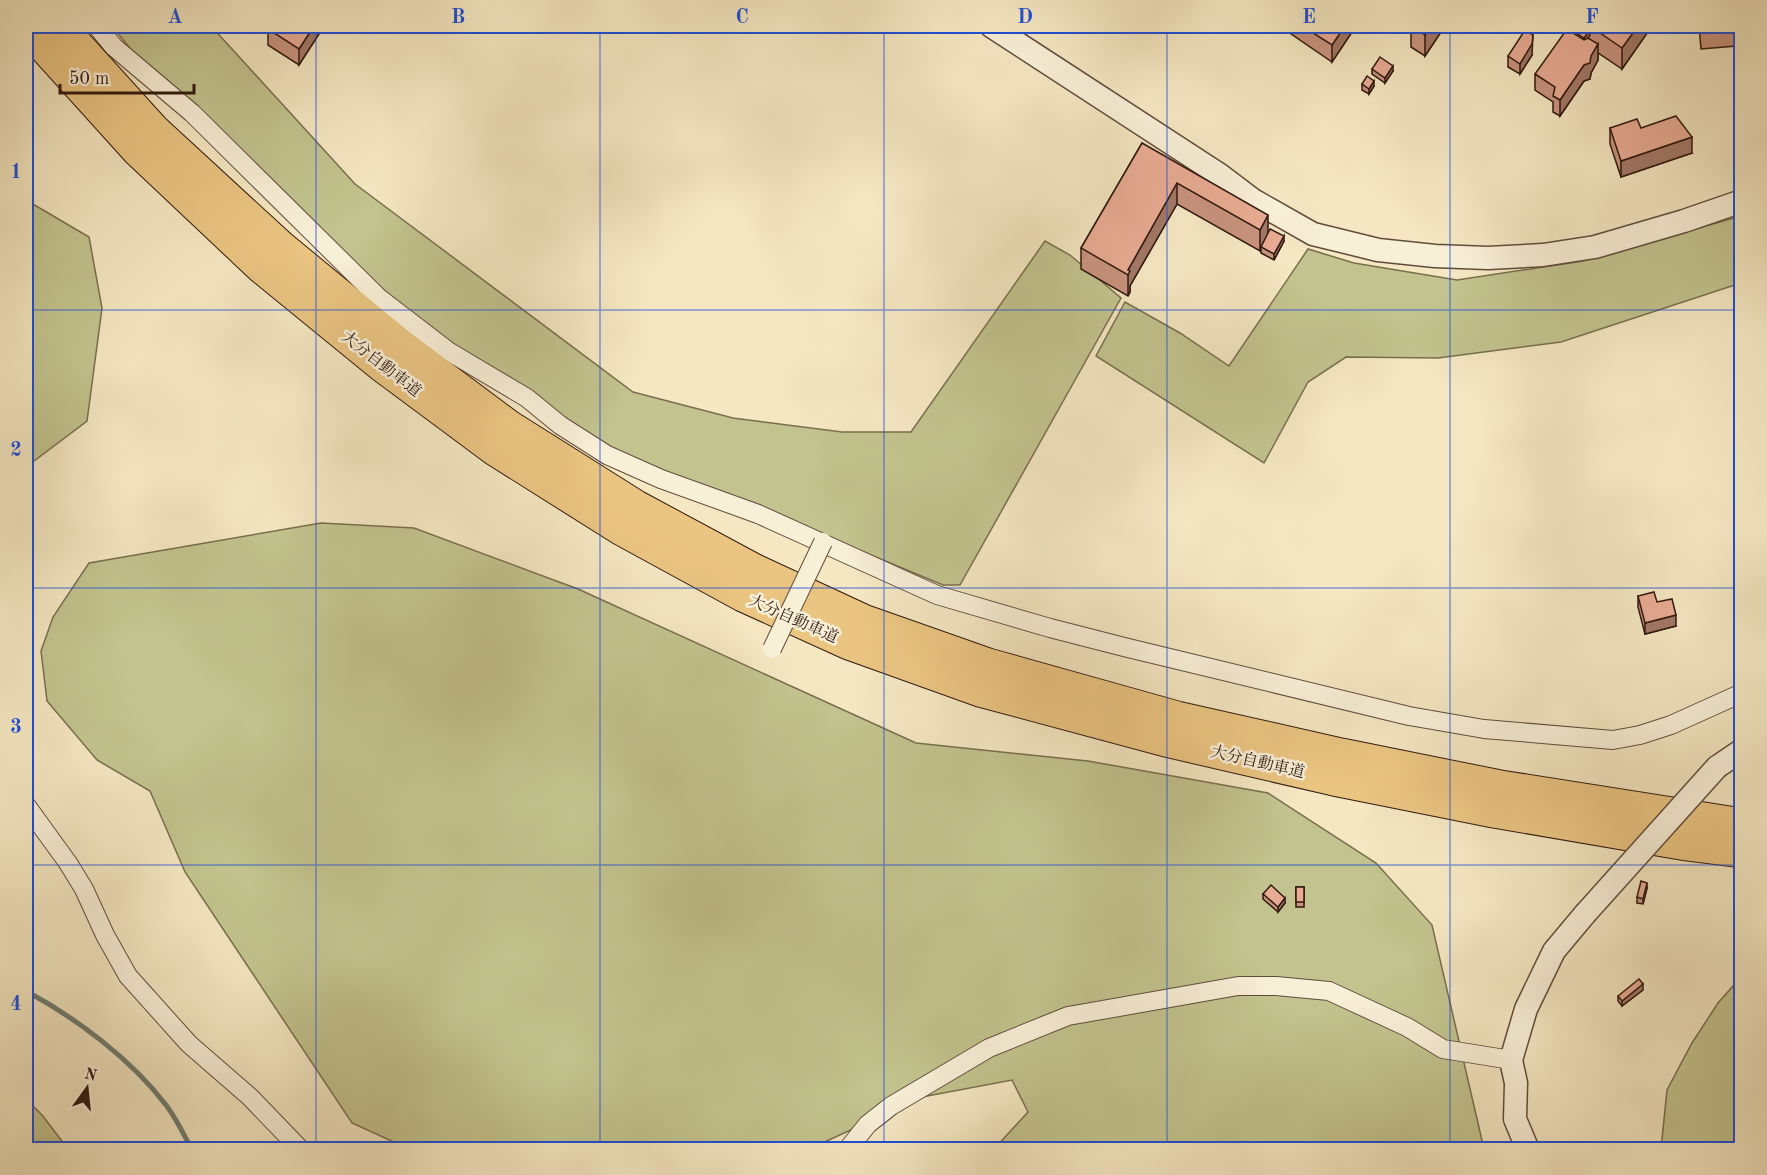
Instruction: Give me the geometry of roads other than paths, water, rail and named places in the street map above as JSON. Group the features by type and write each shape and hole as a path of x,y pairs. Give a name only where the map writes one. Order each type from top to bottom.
{"highway":[{"name":"大分自動車道","path":"26,26 138,150 262,267 382,364 495,449 622,529 743,595 849,643 980,690 1170,741 1334,779 1494,811 1687,844 1742,850"},
{"name":"大分自動車道","path":"59,26 154,131 279,246 399,345 519,434 636,507 755,571 863,621 988,665 1178,718 1341,755 1500,787 1742,825"}],"street":[{"path":"97,26 114,46 192,113 379,298 448,351 527,398 560,425 607,455 661,479 758,514 938,595 1050,628 1409,716 1484,729 1613,740 1640,735 1671,725 1742,693"},
{"path":"991,26 1210,169 1253,200 1313,234 1378,250 1488,258 1543,255 1595,247 1742,201"},
{"path":"772,648 823,542"},
{"path":"1528,1149 1515,1119 1516,1083 1511,1060 1526,1009 1554,951 1717,767 1742,750"},
{"path":"26,805 84,889 105,935 128,976 189,1044 250,1097 301,1149"},
{"path":"847,1149 868,1124 891,1106 989,1048 1068,1016 1238,986 1276,986 1329,991 1407,1027 1443,1049 1511,1060"}],"waterway":[{"path":"26,991 83,1027 120,1056 170,1110 192,1150"}]}
